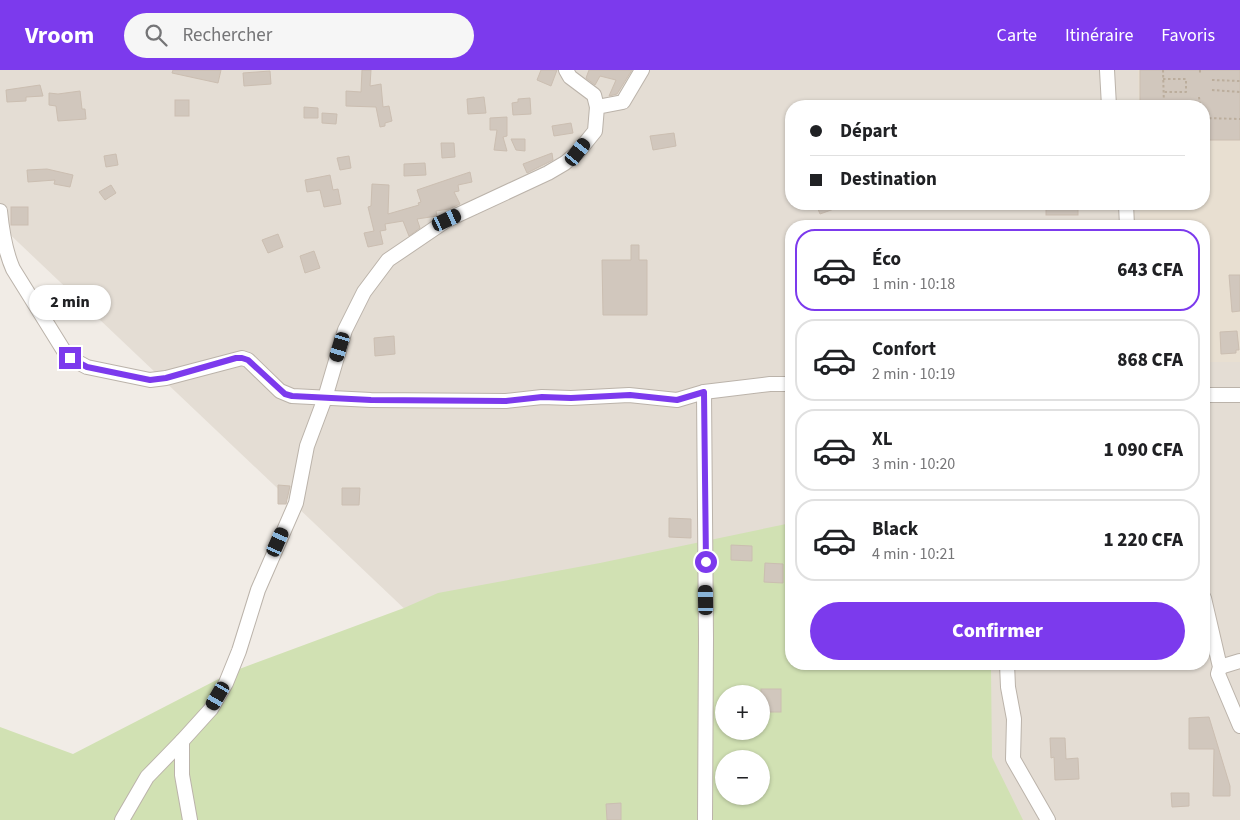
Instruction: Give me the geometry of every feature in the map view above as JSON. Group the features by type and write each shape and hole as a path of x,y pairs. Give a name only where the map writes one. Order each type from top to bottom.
{"street":[{"path":"122,820 147,777 211,709 226,683 239,651 258,590 296,503 307,446 325,398 345,330 352,313 376,274 388,260 447,220 548,173 565,163 578,152 595,131 597,107 594,95 570,77 566,70"},
{"path":"597,107 623,102 642,70"},
{"path":"1107,70 1109,100"},
{"path":"0,211 1,232 13,269 64,351 78,363 87,367 143,379 158,380 242,358 248,360 285,394 325,398 506,401 542,397 571,398 630,395 677,400 704,392 785,384"},
{"path":"704,392 705,820"},
{"path":"1210,395 1240,395"},
{"path":"1210,624 1220,666 1218,674 1240,726"},
{"path":"1220,666 1240,661"},
{"path":"1007,670 1008,687 1014,719 1013,759 1048,820"},
{"path":"182,741 182,775 190,820"}],"path":[{"path":"1163,70 1164,100"},
{"path":"1163,78 1186,79 1186,92 1163,92"},
{"path":"1212,80 1240,81"},
{"path":"1212,90 1240,92"},
{"path":"1210,118 1240,119"}],"shaded area":[{"path":"0,70 1240,70 1240,820 627,820 0,225"},
{"path":"1138,70 1240,70 1240,362 1210,362 1210,220 1140,220 1140,210 1210,210 1210,100 1139,100"}],"green space":[{"path":"785,524 785,670 991,670 992,757 1023,820 0,820 0,727 73,754 234,671 404,608 438,593 600,563"}],"building":[{"path":"173,70 221,70 218,83 172,73"},
{"path":"362,70 371,70 370,86 381,84 383,107 389,106 392,121 385,123 385,126 380,127 376,107 346,106 346,91 361,92"},
{"path":"541,70 557,70 551,86 537,80"},
{"path":"589,70 632,70 617,94 609,96 616,80 600,76 595,85 586,78"},
{"path":"1140,70 1240,70 1240,140 1210,140 1210,100 1140,100"},
{"path":"270,71 271,84 244,86 243,73"},
{"path":"40,85 43,96 26,97 26,101 7,102 6,90"},
{"path":"80,91 82,109 85,109 86,119 58,121 56,106 49,105 49,93 58,94"},
{"path":"484,97 486,113 468,114 467,99"},
{"path":"530,98 531,114 513,115 512,103 518,102 518,99"},
{"path":"175,100 189,100 189,116 175,116"},
{"path":"304,107 318,108 318,118 304,118"},
{"path":"322,113 337,114 336,124 322,123"},
{"path":"507,117 507,136 503,137 507,151 494,150 497,130 490,130 490,118"},
{"path":"571,123 573,133 554,136 552,126"},
{"path":"674,133 676,146 653,150 650,136"},
{"path":"511,139 525,139 525,151 516,150"},
{"path":"441,143 454,143 455,157 442,158"},
{"path":"552,153 553,160 527,173 523,164"},
{"path":"116,154 118,165 106,167 104,156"},
{"path":"349,156 351,168 340,170 337,158"},
{"path":"425,163 426,175 404,176 404,164"},
{"path":"47,169 73,175 70,187 54,184 55,180 28,182 27,170"},
{"path":"470,172 472,182 458,185 459,191 454,192 460,204 449,209 436,211 437,216 417,219 420,228 409,236 403,221 385,224 386,230 380,231 383,244 368,247 364,233 374,231 368,207 371,206 372,184 389,185 388,214 419,205 418,203 421,202 417,190"},
{"path":"330,175 333,190 338,189 341,204 324,207 320,190 307,192 305,180"},
{"path":"111,185 116,193 105,200 99,192"},
{"path":"11,207 28,207 28,225 11,225"},
{"path":"818,210 831,210 820,214"},
{"path":"1046,210 1078,210 1078,215 1046,215"},
{"path":"278,234 283,247 268,253 262,240"},
{"path":"631,245 639,245 639,260 647,260 647,315 603,315 602,260 631,260"},
{"path":"314,251 320,268 305,273 300,256"},
{"path":"1229,275 1240,275 1240,311 1232,312"},
{"path":"1237,331 1239,350 1236,350 1236,353 1221,354 1220,332"},
{"path":"394,336 395,354 375,356 374,338"},
{"path":"278,485 290,486 286,504 278,504"},
{"path":"342,488 360,488 359,505 342,505"},
{"path":"669,518 691,519 691,538 669,537"},
{"path":"731,545 752,546 752,561 731,560"},
{"path":"765,563 783,564 783,583 764,582"},
{"path":"770,689 781,689 781,712 770,712"},
{"path":"1209,717 1230,786 1230,796 1213,796 1214,749 1189,749 1189,718"},
{"path":"1050,738 1065,738 1066,759 1078,758 1079,779 1055,780 1054,757 1051,758"},
{"path":"1171,793 1189,793 1189,806 1172,807"},
{"path":"621,803 621,820 607,820 606,804"}],"route":[{"path":"70,358 87,367 143,379 158,380 236,358 242,358 248,360 285,394 325,398 506,401 542,397 571,398 637,395 677,400 704,392 706,562"}]}
